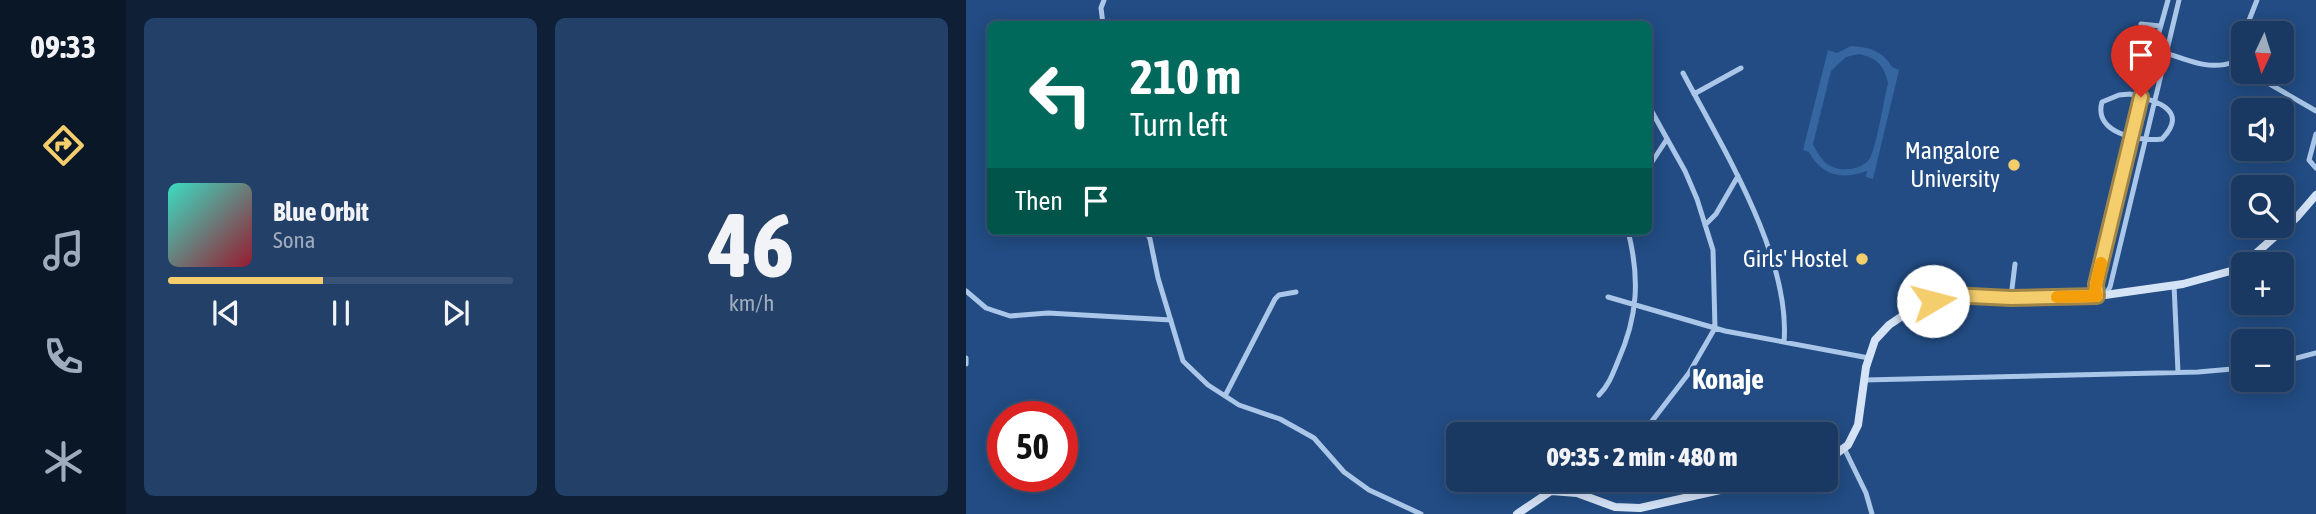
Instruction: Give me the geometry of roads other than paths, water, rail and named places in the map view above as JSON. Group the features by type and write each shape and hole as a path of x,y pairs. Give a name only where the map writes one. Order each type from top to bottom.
{"main road":[{"path":"2263,252 2316,195"},
{"path":"1838,452 1844,448 1858,425 1864,380 1875,340 1889,325 1917,306 1950,295 2011,298 2101,295 2174,285 2231,271"},
{"path":"1517,514 1550,491 1577,493 1615,507 1640,509 1713,492"}],"street":[{"path":"1103,21 1101,8 1104,0"},
{"path":"2168,0 2141,97 2096,284 2101,295 2110,288 2179,0"},
{"path":"2249,21 2257,0"},
{"path":"2163,15 2175,18"},
{"path":"2156,38 2141,24 2160,26"},
{"path":"2166,53 2200,64 2231,63"},
{"path":"1694,94 1741,68"},
{"path":"1683,73 1738,176 1777,273 1786,323 1784,342"},
{"path":"2270,84 2316,111"},
{"path":"2119,95 2141,97 2154,100 2168,109 2171,127 2162,139 2146,140 2108,127 2100,115 2102,102 2119,95"},
{"path":"1651,422 1689,373 1715,328 1713,250 1697,199 1652,112"},
{"path":"2316,134 2309,159 2316,168"},
{"path":"1652,163 1667,139"},
{"path":"1705,225 1716,214 1738,176"},
{"path":"2117,197 2131,200"},
{"path":"1148,235 1183,361 1208,385 1238,405 1280,419 1314,438 1344,472 1369,491 1421,514"},
{"path":"1599,394 1607,386 1622,351 1636,305 1636,260 1629,235"},
{"path":"2011,298 2015,264"},
{"path":"2174,285 2178,372"},
{"path":"966,291 986,308 1010,316 1048,313 1171,320"},
{"path":"1225,396 1275,299 1279,295 1296,292"},
{"path":"1608,297 1715,328 1869,358"},
{"path":"2294,359 2316,353"},
{"path":"966,358 966,364"},
{"path":"1864,380 2231,369"},
{"path":"1844,448 1866,493 1872,514"},
{"path":"1640,509 1650,514"}],"place":[{"name":"Mangalore University","path":"2014,165"},
{"name":"Girls' Hostel","path":"1862,259"}],"district":[{"name":"Konaje","path":"1728,379"}]}
